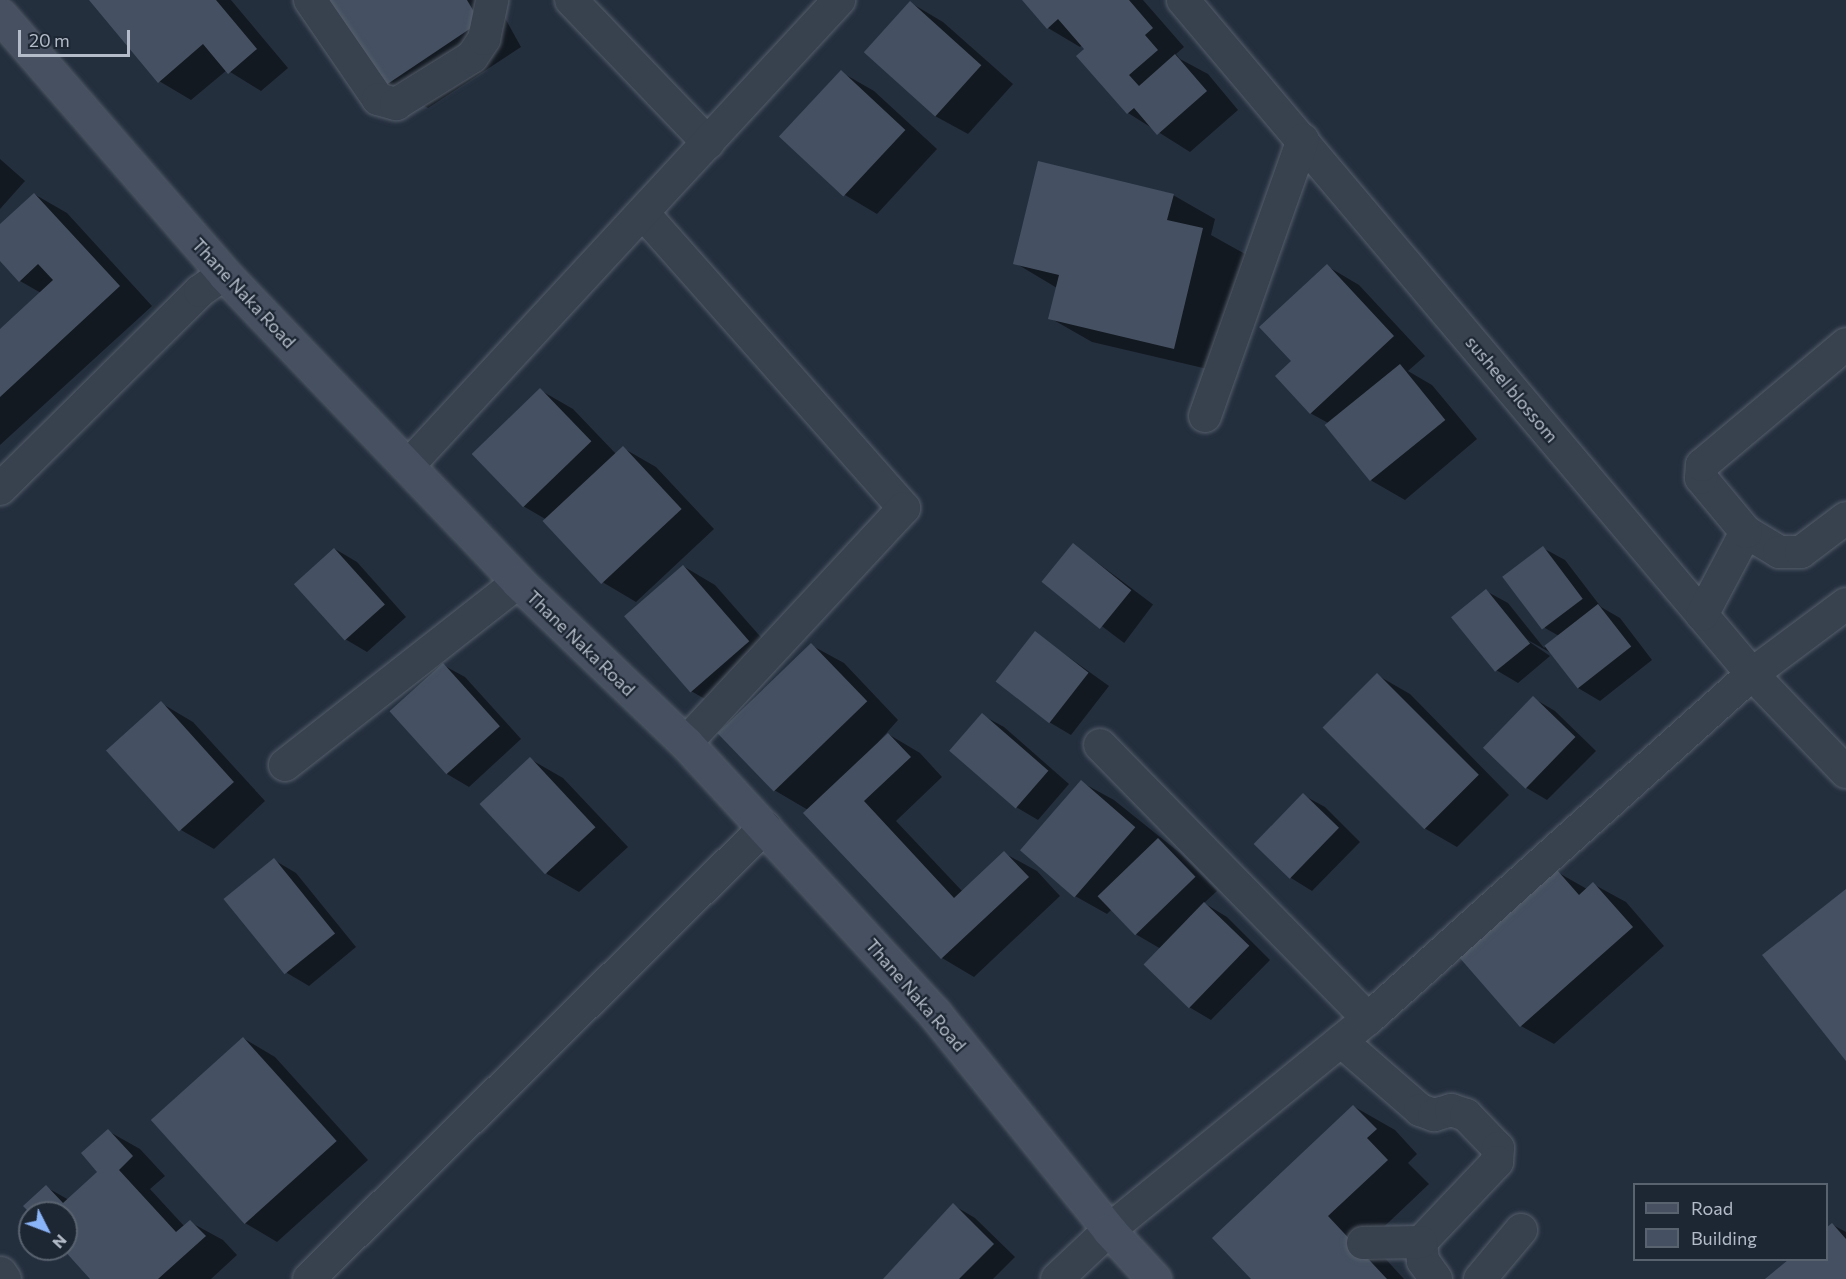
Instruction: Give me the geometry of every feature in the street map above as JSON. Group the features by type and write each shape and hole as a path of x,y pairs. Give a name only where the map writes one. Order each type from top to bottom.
{"main road":[{"name":"Thane Naka Road","path":"0,15 224,274 518,582 686,743 765,827 935,1014 1109,1230 1154,1279"}],"street":[{"path":"310,0 378,99 396,104 472,57 484,39 492,0"},
{"path":"571,0 708,143"},
{"path":"408,466 839,0"},
{"name":"susheel blossom","path":"1183,0 1752,674 1846,772"},
{"path":"1205,416 1303,140"},
{"path":"643,213 904,508 686,743"},
{"path":"0,489 200,291 224,274"},
{"path":"1846,344 1702,465 1701,478 1746,532 1779,552 1801,552 1846,518"},
{"path":"1702,615 1746,532"},
{"path":"285,765 518,582"},
{"path":"1057,1279 1109,1230 1368,1019 1752,674 1846,604"},
{"path":"1100,745 1368,1019"},
{"path":"309,1279 765,827"},
{"path":"1341,1041 1420,1110 1434,1115 1451,1110 1466,1115 1498,1148 1497,1162 1421,1242 1364,1243"},
{"path":"1480,1279 1521,1230"},
{"path":"1421,1242 1423,1261 1436,1279"},
{"path":"0,1273 4,1279"}],"building":[{"path":"89,0 216,0 257,49 228,74 203,44 158,83"},
{"path":"326,0 467,0 480,22 386,85"},
{"path":"1022,0 1129,0 1153,28 1145,35 1158,50 1129,75 1139,86 1175,54 1207,91 1157,135 1134,108 1127,114 1076,56 1084,49 1058,19 1047,29"},
{"path":"910,1 981,65 935,117 864,52"},
{"path":"841,70 905,130 843,197 779,137"},
{"path":"1038,161 1174,194 1167,220 1203,228 1174,349 1048,319 1059,275 1013,264"},
{"path":"34,193 120,286 0,397 0,329 53,280 38,264 19,282 0,261 0,224"},
{"path":"1327,264 1394,336 1310,414 1275,376 1291,361 1259,327"},
{"path":"1400,364 1445,420 1370,481 1325,425"},
{"path":"540,388 591,441 523,507 472,454"},
{"path":"623,446 682,509 601,584 543,521"},
{"path":"1073,543 1131,590 1100,629 1042,582"},
{"path":"1543,546 1583,599 1542,629 1502,577"},
{"path":"334,548 385,604 345,641 294,584"},
{"path":"683,565 749,641 690,692 624,616"},
{"path":"1486,589 1530,643 1495,672 1451,617"},
{"path":"1598,604 1631,647 1578,688 1544,646"},
{"path":"1035,631 1089,673 1049,723 996,681"},
{"path":"811,643 867,701 774,792 717,733"},
{"path":"443,663 500,726 446,774 389,711"},
{"path":"1377,673 1479,775 1424,829 1323,727"},
{"path":"1533,696 1575,737 1525,789 1483,748"},
{"path":"161,701 234,782 179,832 106,751"},
{"path":"982,713 1048,771 1016,808 949,751"},
{"path":"888,733 911,757 864,801 954,898 1004,851 1029,877 941,959 803,813"},
{"path":"530,757 595,827 545,874 480,804"},
{"path":"1081,780 1135,827 1074,897 1020,850"},
{"path":"1303,793 1339,828 1290,879 1254,844"},
{"path":"1158,838 1196,877 1135,935 1098,896"},
{"path":"274,858 335,933 285,974 223,899"},
{"path":"1557,870 1579,895 1593,882 1633,927 1520,1027 1459,957"},
{"path":"1846,889 1846,1061 1762,955"},
{"path":"1204,902 1249,946 1189,1008 1144,965"},
{"path":"243,1037 337,1141 245,1224 151,1120"},
{"path":"1353,1105 1377,1129 1367,1138 1388,1160 1328,1216 1387,1279 1251,1279 1212,1238"},
{"path":"108,1129 133,1156 119,1170 176,1232 190,1220 206,1236 158,1279 90,1279 74,1261 78,1261 78,1201 65,1201 97,1172 81,1153"},
{"path":"46,1185 61,1201 28,1201"},
{"path":"953,1203 994,1244 959,1279 883,1279"},
{"path":"1832,1223 1846,1239 1846,1279 1765,1279 1787,1261 1828,1261 1828,1226"}]}
